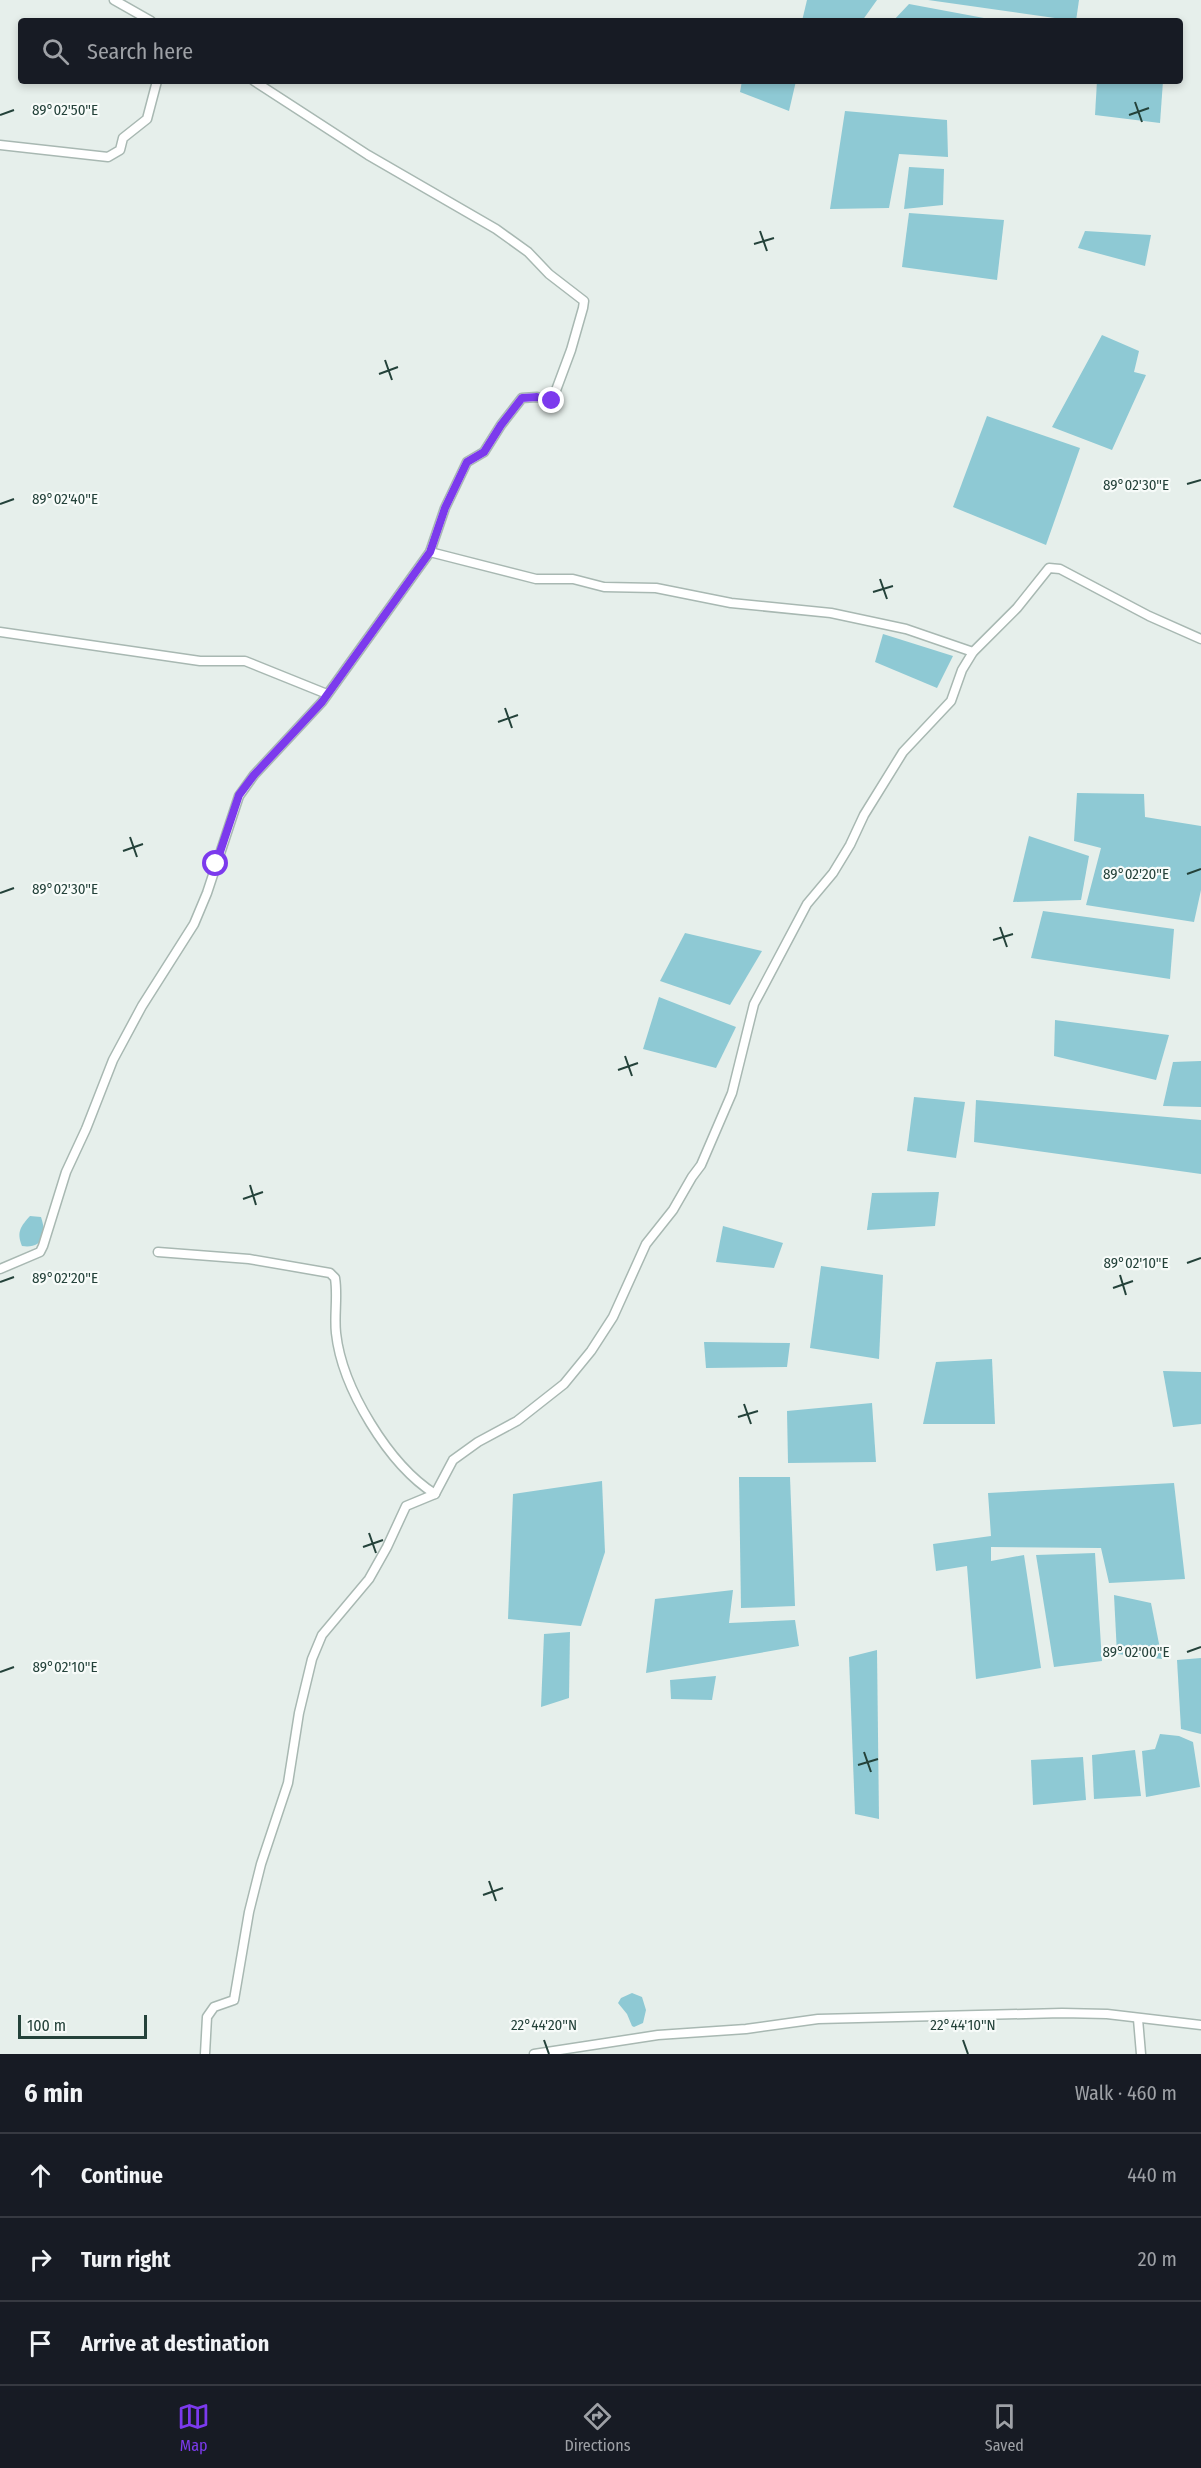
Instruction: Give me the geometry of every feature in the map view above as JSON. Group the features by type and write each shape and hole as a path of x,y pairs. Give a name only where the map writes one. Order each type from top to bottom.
{"street":[{"path":"114,0 146,18"},
{"path":"0,145 108,157 120,150 123,138 147,119 156,84"},
{"path":"0,1269 40,1252 66,1172 86,1129 104,1079 129,1027 194,924 207,893 239,795 254,775 327,694 430,552 445,508 467,462 484,452 522,398 537,397 552,401 579,324 584,301 549,274 528,252 496,229 368,155 259,84"},
{"path":"430,552 536,579 564,578 604,586 657,588 731,603 831,613 906,629 973,652"},
{"path":"205,2054 207,2017 214,2007 234,2000 249,1912 261,1864 288,1783 298,1713 312,1659 322,1635 369,1579 398,1526 406,1506 435,1494 453,1460 478,1442 517,1421 564,1384 591,1351 613,1317 646,1244 673,1210 692,1176 701,1165 732,1093 754,1004 778,956 807,904 833,873 864,815 903,752 951,701 962,670 973,652 1017,608 1049,568 1060,569 1149,616 1201,639"},
{"path":"0,632 200,661 244,661 327,694"},
{"path":"158,1252 279,1263 330,1274 335,1278 336,1331 339,1348 353,1390 376,1432 412,1477 435,1494"},
{"path":"534,2054 658,2035 746,2029 818,2019 1062,2013 1107,2014 1201,2025"},
{"path":"1138,2019 1141,2054"}],"water":[{"path":"807,0 877,0 864,18 803,18"},
{"path":"928,0 1079,0 1076,18 1055,18"},
{"path":"909,4 984,18 896,18"},
{"path":"741,84 795,84 789,111 740,92"},
{"path":"1097,84 1163,84 1160,123 1095,115"},
{"path":"845,111 947,120 948,157 899,154 889,208 830,209"},
{"path":"909,167 944,169 943,205 904,209"},
{"path":"909,213 1004,220 997,280 902,267"},
{"path":"1085,231 1151,235 1145,266 1078,248"},
{"path":"1102,335 1139,351 1134,372 1146,375 1112,450 1052,427"},
{"path":"987,416 1080,448 1046,545 953,507"},
{"path":"883,634 953,656 937,688 875,662"},
{"path":"1077,793 1144,794 1145,817 1201,826 1201,890 1194,922 1086,905 1101,848 1074,841"},
{"path":"1029,836 1089,856 1081,900 1013,902"},
{"path":"1043,911 1174,929 1170,979 1031,958"},
{"path":"685,933 762,951 730,1005 660,981"},
{"path":"659,997 736,1027 716,1068 643,1049"},
{"path":"1055,1020 1169,1035 1156,1080 1054,1056"},
{"path":"1201,1061 1201,1107 1163,1106 1173,1062"},
{"path":"914,1097 965,1102 956,1158 907,1151"},
{"path":"976,1100 1201,1120 1201,1174 974,1142"},
{"path":"939,1192 935,1226 867,1230 872,1193"},
{"path":"30,1216 41,1217 44,1229 42,1239 35,1245 22,1246 19,1237 20,1230"},
{"path":"723,1226 783,1243 774,1268 716,1262"},
{"path":"821,1266 883,1275 879,1359 810,1348"},
{"path":"704,1342 790,1343 787,1367 706,1368"},
{"path":"992,1359 995,1424 923,1424 936,1362"},
{"path":"1163,1371 1201,1372 1201,1424 1173,1427"},
{"path":"872,1403 876,1462 788,1463 787,1411"},
{"path":"739,1477 790,1477 795,1606 741,1608"},
{"path":"602,1481 605,1552 581,1626 508,1619 513,1494"},
{"path":"1174,1483 1185,1579 1109,1583 1101,1548 991,1547 991,1561 1024,1555 1041,1668 976,1679 967,1566 936,1571 933,1544 991,1536 988,1493"},
{"path":"1095,1553 1102,1661 1054,1667 1036,1555"},
{"path":"733,1590 729,1623 795,1620 799,1646 646,1673 655,1599"},
{"path":"1114,1595 1151,1603 1162,1659 1117,1654"},
{"path":"570,1632 569,1698 541,1707 544,1634"},
{"path":"877,1650 879,1819 855,1814 849,1657"},
{"path":"1201,1658 1201,1734 1181,1729 1177,1660"},
{"path":"716,1676 712,1700 671,1699 670,1680"},
{"path":"1160,1734 1179,1736 1193,1742 1200,1787 1146,1797 1142,1751 1155,1749"},
{"path":"1135,1750 1141,1796 1094,1799 1092,1755"},
{"path":"1083,1757 1086,1800 1033,1805 1031,1760"},
{"path":"632,1993 642,1997 646,2010 643,2023 634,2027 618,2003 621,1998"}],"route":[{"path":"216,864 239,795 254,775 322,702 430,552 439,533 445,508 467,462 488,448 501,425 522,398 537,397 552,401"}]}
